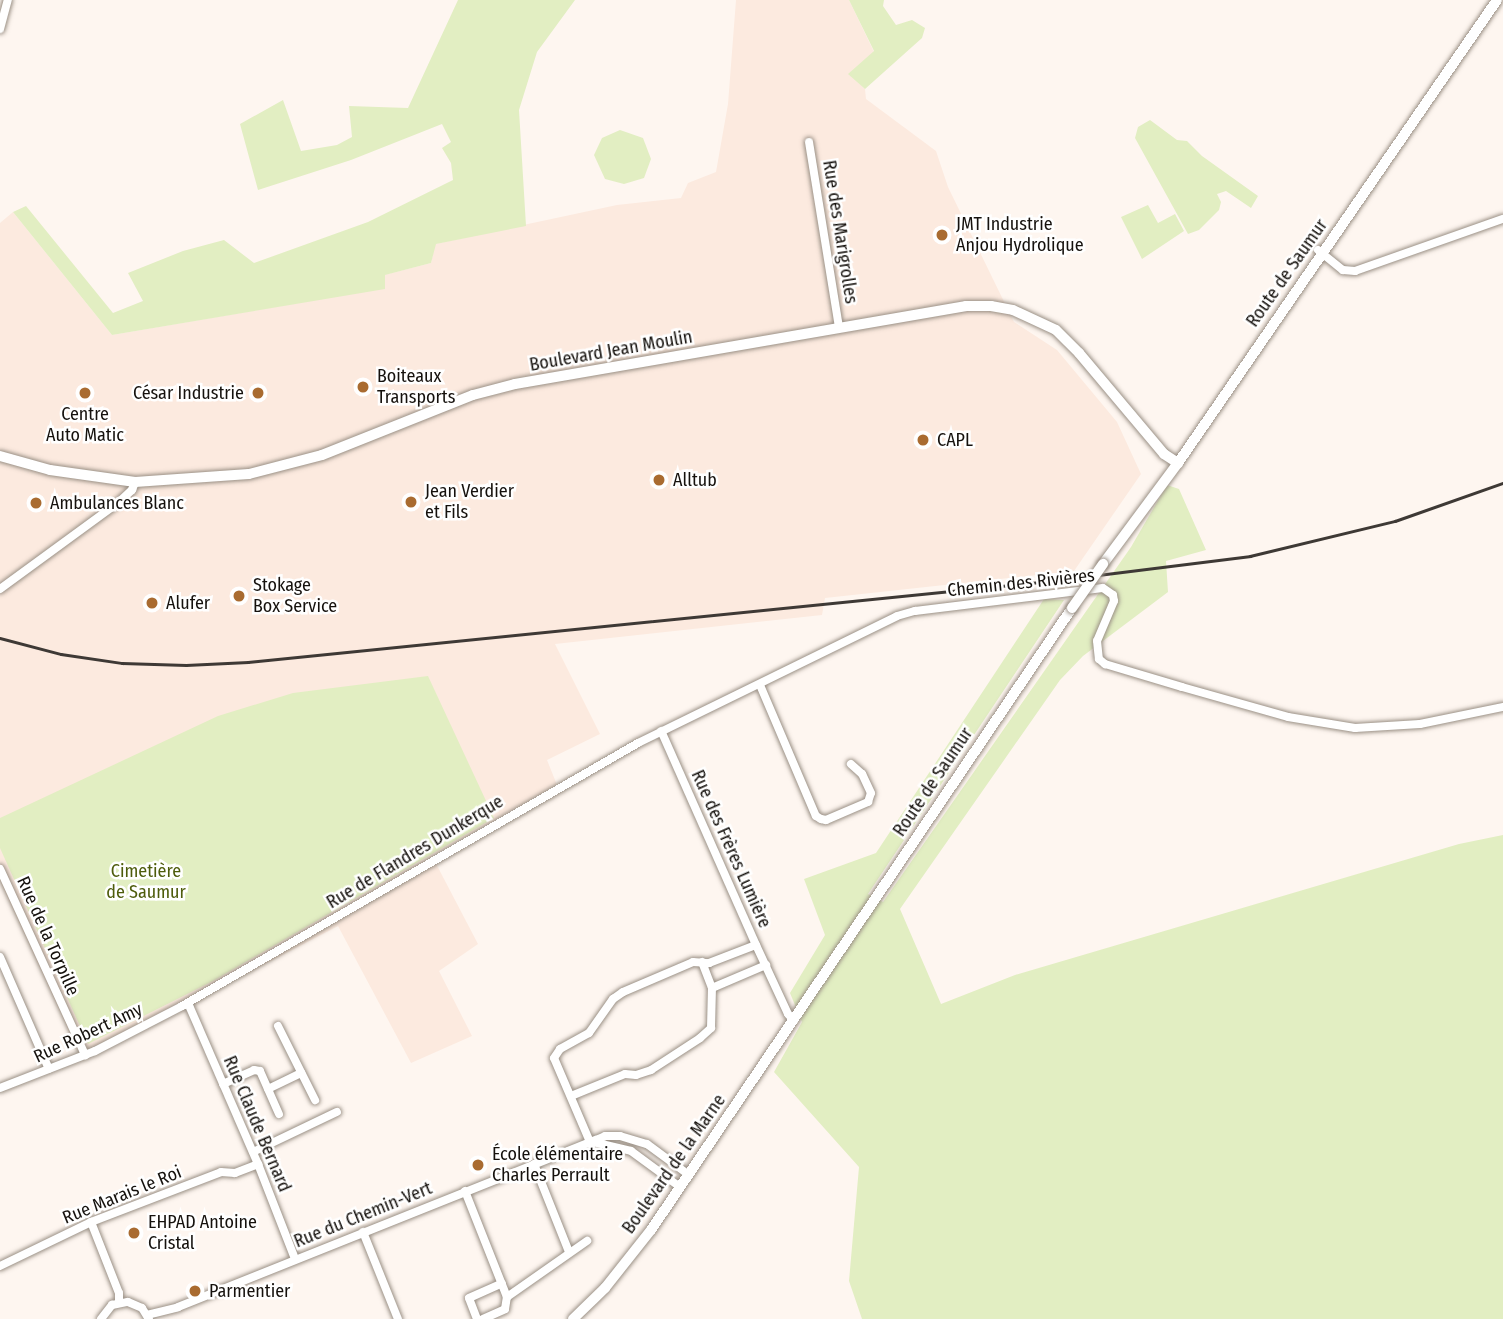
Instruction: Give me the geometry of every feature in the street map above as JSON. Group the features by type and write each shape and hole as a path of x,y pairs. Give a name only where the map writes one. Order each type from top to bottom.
{"main road":[{"name":"Route de Saumur","path":"1320,251 1489,0"},
{"name":"Route de Saumur","path":"794,1021 1072,607 1497,0"},
{"name":"Boulevard de la Marne","path":"573,1319 624,1265 794,1021"}],"street":[{"path":"0,29 8,0"},
{"name":"Rue des Marigrolles","path":"809,142 839,328"},
{"path":"1320,251 1343,270 1354,271 1503,219"},
{"name":"Boulevard Jean Moulin","path":"0,456 50,470 135,482 191,480 260,471 322,455 495,389 966,306 1013,310 1056,330 1175,461"},
{"path":"0,589 119,502 132,490 135,482"},
{"name":"Chemin des Rivières","path":"661,731 897,616 915,611 1102,588 1113,596 1114,601 1097,641 1096,651 1105,664 1288,718 1334,726 1398,727 1503,707"},
{"path":"760,685 816,816 826,820 868,802 871,793 862,774 851,764"},
{"name":"Rue des Frères Lumière","path":"590,1142 554,1058 560,1049 589,1033 612,999 623,992 693,962 709,963 756,945 661,731"},
{"name":"Rue de Flandres Dunkerque","path":"188,1003 574,777 661,731"},
{"name":"Rue de la Torpille","path":"0,869 85,1055"},
{"path":"756,945 788,1014 794,1021"},
{"path":"0,957 4,976 49,1069"},
{"path":"571,1096 625,1074 636,1075 651,1070 711,1028 712,988 702,962"},
{"path":"712,988 766,965"},
{"name":"Rue Robert Amy","path":"0,1088 85,1055 188,1003"},
{"name":"Rue Claude Bernard","path":"188,1003 253,1152 295,1259"},
{"path":"278,1026 315,1100"},
{"path":"223,1084 254,1070 260,1071 279,1114"},
{"path":"268,1089 301,1073"},
{"path":"253,1152 337,1112"},
{"name":"Rue du Chemin-Vert","path":"148,1317 605,1136 635,1139 647,1144 689,1175"},
{"path":"590,1142 631,1151 680,1187"},
{"name":"Rue Marais le Roi","path":"0,1266 92,1222 220,1172 235,1173 258,1164"},
{"path":"534,1164 569,1252"},
{"path":"465,1191 508,1297 505,1309 483,1319"},
{"path":"92,1222 119,1293 119,1302"},
{"path":"363,1232 398,1319"},
{"path":"508,1297 587,1241"},
{"path":"477,1319 469,1298 502,1283"},
{"path":"101,1319 105,1311 119,1302 135,1304 148,1317"}],"shaded area":[{"path":"736,0 849,0 874,52 849,74 865,89 866,99 936,151 948,187 1014,322 1057,350 1117,422 1141,474 1074,571 825,598 822,615 555,644 600,734 547,760 557,785 432,856 478,944 439,971 472,1036 411,1063 338,926 82,1060 0,881 0,223 13,212 112,335 385,288 384,275 431,263 435,244 617,205 681,198 688,183 716,172 728,104"}],"green space":[{"path":"458,0 575,0 537,52 519,110 526,226 436,244 431,263 385,275 385,289 112,335 13,212 26,206 113,313 143,301 128,273 183,251 224,240 254,263 368,222 453,180 451,163 442,148 451,142 442,124 351,160 258,190 240,124 283,100 301,151 337,145 352,137 349,106 408,108"},
{"path":"849,0 884,0 883,6 896,25 912,20 925,28 922,38 865,89 848,74 874,51"},
{"path":"1150,120 1177,140 1187,141 1202,156 1258,196 1251,208 1226,191 1217,194 1221,202 1219,210 1199,230 1188,234 1135,138 1138,127"},
{"path":"620,130 643,138 651,159 644,178 624,184 605,179 594,155 602,138"},
{"path":"1148,205 1158,223 1175,214 1184,231 1142,259 1121,217"},
{"path":"1167,485 1179,489 1206,550 1166,561 1168,592 1083,656 1060,680 900,909 941,1004 1015,975 1459,844 1503,835 1503,1319 862,1319 849,1281 859,1167 774,1072 802,1022 790,993 825,935 804,879 876,853 1044,599 1064,600 868,894 883,902 1131,547"},
{"name":"Cimetière de Saumur","path":"428,676 494,818 213,981 88,1044 0,848 0,818 218,716 293,693"}],"railway":[{"path":"0,638 61,654 122,663 186,665 248,662 1050,581 1250,556 1395,521 1503,483"}],"place":[{"name":"JMT Industrie Anjou Hydrolique","path":"942,235"},
{"name":"Boiteaux Transports","path":"363,387"},
{"name":"Centre Auto Matic","path":"85,393"},
{"name":"César Industrie","path":"258,393"},
{"name":"CAPL","path":"923,440"},
{"name":"Alltub","path":"659,480"},
{"name":"Jean Verdier et Fils","path":"411,502"},
{"name":"Ambulances Blanc","path":"36,503"},
{"name":"Stokage Box Service","path":"239,596"},
{"name":"Alufer","path":"152,603"},
{"name":"École élémentaire Charles Perrault","path":"478,1165"},
{"name":"EHPAD Antoine Cristal","path":"134,1233"},
{"name":"Parmentier","path":"195,1291"}]}
